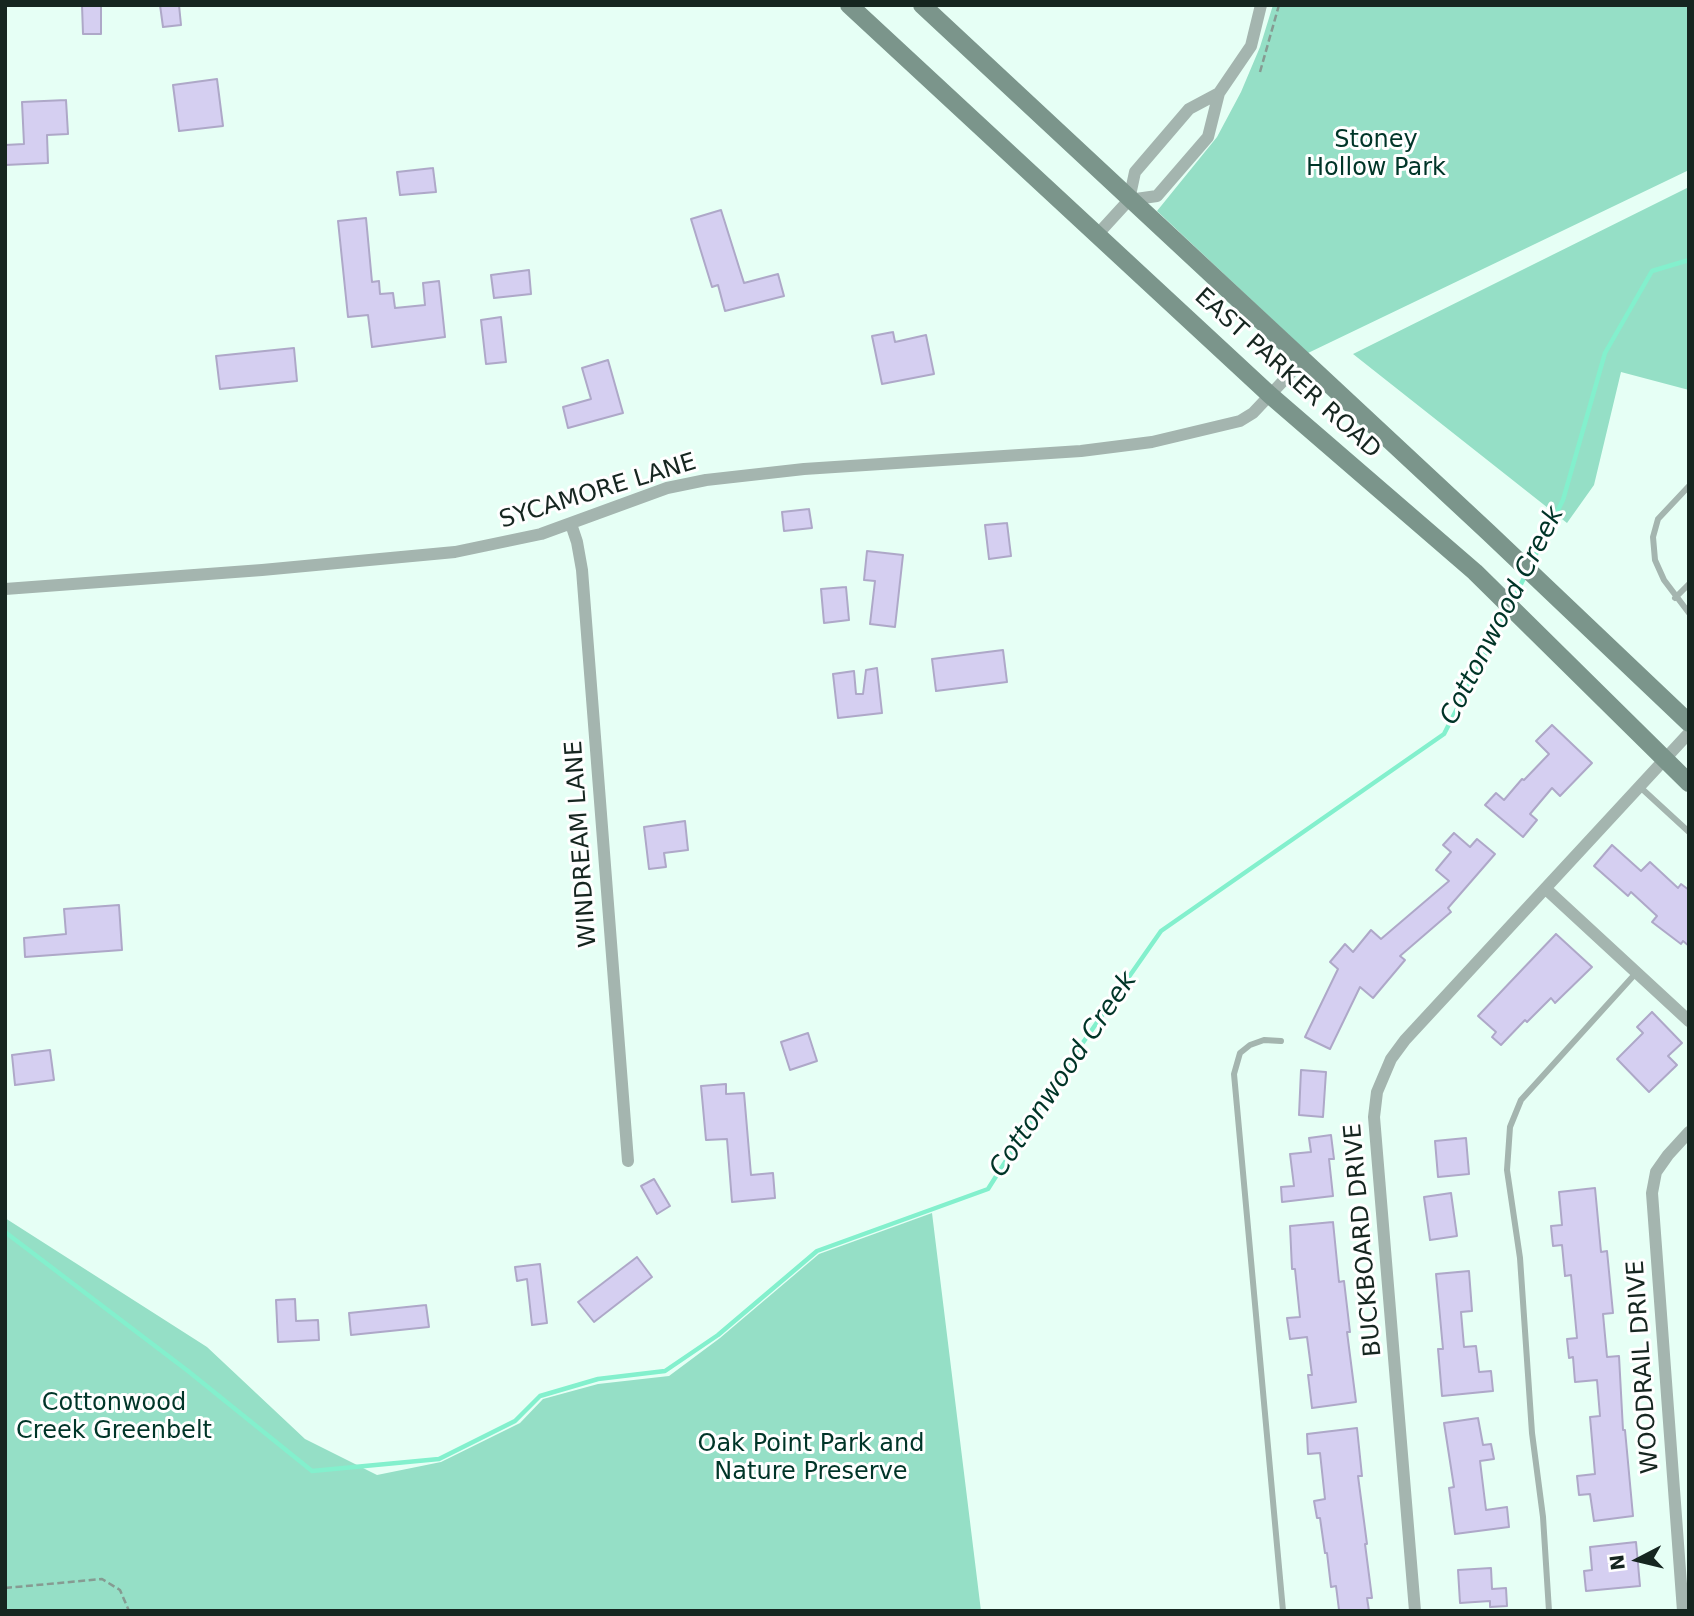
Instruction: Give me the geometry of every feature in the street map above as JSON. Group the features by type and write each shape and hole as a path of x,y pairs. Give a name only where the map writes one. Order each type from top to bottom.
{"main road":[{"name":"EAST PARKER ROAD","path":"849,5 1270,395 1475,572 1689,783"},
{"name":"EAST PARKER ROAD","path":"922,5 1689,723"}],"street":[{"path":"1129,200 1157,196 1208,137 1219,93 1251,46 1261,5"},
{"path":"1097,236 1129,200 1135,172 1188,109 1219,93"},
{"name":"SYCAMORE LANE","path":"5,589 428,555 505,543 571,524 667,488 706,480 834,466 1081,451 1177,438 1240,421 1253,413 1302,361"},
{"name":"WINDREAM LANE","path":"571,524 578,542 582,570 628,1161"},
{"name":"BUCKBOARD DRIVE","path":"1415,1611 1374,1117 1377,1092 1391,1059 1405,1040 1546,889 1662,759 1689,733"},
{"path":"1546,889 1689,1021"},
{"name":"WOODRAIL DRIVE","path":"1683,1611 1652,1193 1656,1172 1668,1154 1689,1132"}],"lane":[{"path":"1689,486 1658,519 1653,537 1655,559 1664,580 1675,598 1689,613"},
{"path":"1675,598 1689,583"},
{"path":"1638,786 1689,832"},
{"path":"1549,1611 1543,1517 1532,1433 1520,1258 1507,1170 1510,1127 1521,1100 1636,973"},
{"path":"1280,1041 1264,1040 1251,1045 1240,1053 1234,1074 1283,1611"}],"path":[{"path":"1261,72 1279,5"},
{"path":"5,1588 102,1579 120,1590 129,1611"}],"green space":[{"name":"Stoney Hollow Park","path":"1273,5 1689,5 1689,170 1308,353 1157,211 1217,137 1241,92 1260,47"},
{"path":"1689,187 1689,390 1621,372 1594,485 1567,523 1353,354"},
{"name":"Oak Point Park and Nature Preserve","path":"932,1213 981,1611 5,1611 5,1218 207,1347 305,1439 377,1475 441,1462 520,1423 543,1399 598,1384 669,1376 720,1338 819,1254"}],"building":[{"path":"82,5 101,5 101,34 83,34"},
{"path":"160,5 179,5 181,25 163,27"},
{"path":"217,79 223,126 179,131 173,85"},
{"path":"66,100 68,134 47,135 48,163 5,165 5,145 24,144 22,102"},
{"path":"433,168 436,192 400,195 397,172"},
{"path":"721,210 744,283 778,274 784,296 725,311 718,285 712,287 691,219"},
{"path":"366,218 372,282 379,281 380,294 393,293 395,308 425,305 423,283 439,281 445,337 372,347 368,315 348,317 338,221"},
{"path":"529,270 531,294 494,298 491,275"},
{"path":"501,317 506,362 486,364 481,320"},
{"path":"893,332 895,342 926,335 934,374 882,384 872,336"},
{"path":"294,348 297,381 220,389 216,356"},
{"path":"608,360 623,413 568,428 563,407 591,399 582,368"},
{"path":"809,509 812,528 784,531 782,512"},
{"path":"1007,523 1011,556 989,559 985,525"},
{"path":"867,551 903,555 895,627 870,624 875,581 864,580"},
{"path":"846,587 849,620 824,623 821,589"},
{"path":"1003,650 1007,682 936,691 932,659"},
{"path":"877,668 882,713 838,718 833,674 854,671 856,694 863,694 866,670"},
{"path":"1552,725 1592,763 1560,796 1552,788 1530,814 1537,820 1523,837 1485,805 1496,793 1504,800 1549,754 1536,741"},
{"path":"685,821 688,850 664,853 666,867 649,869 644,827"},
{"path":"1454,833 1470,847 1477,839 1495,854 1448,908 1451,912 1400,956 1405,960 1373,998 1360,987 1330,1049 1305,1037 1338,969 1330,962 1345,944 1353,952 1371,930 1381,939 1449,881 1436,870 1451,852 1443,845"},
{"path":"1612,845 1641,871 1650,862 1678,888 1681,884 1689,890 1689,946 1683,941 1681,944 1652,922 1657,916 1631,892 1628,896 1594,866"},
{"path":"119,905 122,950 25,957 24,938 66,934 64,909"},
{"path":"1556,934 1592,967 1555,1003 1551,998 1527,1022 1525,1020 1501,1045 1492,1037 1496,1032 1478,1016"},
{"path":"1652,1012 1682,1043 1668,1056 1677,1065 1649,1092 1617,1059 1643,1033 1637,1027"},
{"path":"808,1033 817,1061 790,1070 781,1042"},
{"path":"50,1050 54,1080 15,1085 12,1055"},
{"path":"1301,1070 1326,1072 1323,1117 1299,1115"},
{"path":"726,1084 726,1094 744,1093 751,1175 773,1173 775,1198 732,1202 727,1139 706,1140 701,1086"},
{"path":"1331,1135 1334,1159 1329,1159 1333,1196 1282,1202 1281,1187 1294,1186 1290,1154 1311,1152 1309,1138"},
{"path":"1466,1138 1469,1174 1438,1177 1435,1141"},
{"path":"654,1179 670,1206 657,1214 641,1186"},
{"path":"1595,1188 1601,1252 1607,1251 1613,1313 1603,1314 1607,1357 1619,1356 1623,1430 1633,1516 1594,1521 1590,1494 1579,1495 1577,1476 1595,1474 1590,1417 1600,1416 1597,1380 1575,1382 1573,1357 1569,1358 1567,1339 1577,1338 1571,1275 1565,1276 1562,1245 1553,1246 1551,1226 1562,1225 1559,1192"},
{"path":"1451,1193 1457,1236 1430,1240 1424,1197"},
{"path":"1333,1222 1339,1282 1344,1281 1356,1402 1312,1408 1308,1375 1312,1375 1307,1337 1290,1339 1287,1318 1300,1317 1295,1269 1292,1269 1290,1226"},
{"path":"637,1257 652,1277 594,1322 578,1302"},
{"path":"540,1264 547,1323 532,1325 527,1279 517,1281 515,1267"},
{"path":"1469,1271 1472,1311 1461,1312 1464,1347 1476,1346 1479,1372 1491,1371 1493,1391 1442,1396 1438,1349 1443,1349 1436,1274"},
{"path":"295,1299 296,1321 318,1320 319,1340 278,1342 276,1300"},
{"path":"426,1305 429,1327 351,1335 349,1313"},
{"path":"1478,1418 1483,1445 1491,1444 1494,1459 1480,1461 1486,1510 1507,1507 1509,1527 1455,1534 1449,1488 1454,1487 1444,1423"},
{"path":"1357,1428 1362,1476 1358,1476 1372,1598 1367,1598 1369,1611 1339,1610 1336,1586 1331,1587 1327,1553 1314,1501 1325,1499 1320,1453 1308,1454 1307,1434"},
{"path":"1636,1542 1640,1586 1586,1591 1584,1571 1592,1570 1590,1547"},
{"path":"1491,1568 1492,1589 1506,1588 1507,1606 1490,1607 1490,1601 1460,1603 1458,1570"}],"waterway":[{"name":"Cottonwood Creek","path":"1530,566 1563,500 1605,353 1652,271 1689,260"},
{"name":"Cottonwood Creek","path":"1511,604 1526,574"},
{"name":"Cottonwood Creek","path":"5,1232 188,1371 312,1471 439,1459 515,1421 540,1396 598,1379 665,1371 718,1335 817,1251 988,1189 1061,1074 1161,931 1444,734 1507,611"}],"park label":[{"name":"Cottonwood Creek Greenbelt","path":"114,1418"}]}
